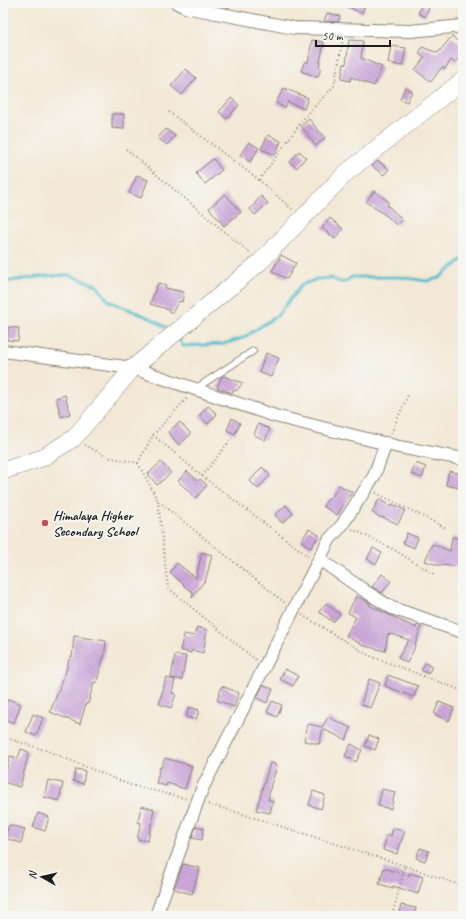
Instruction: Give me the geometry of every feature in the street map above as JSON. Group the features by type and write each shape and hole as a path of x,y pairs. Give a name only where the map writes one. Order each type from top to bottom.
{"street":[{"path":"177,3 192,9 294,28 410,31 463,26"},
{"path":"3,471 42,458 74,438 133,368 260,262 346,173 463,80"},
{"path":"3,351 133,368 194,390 275,416 386,443 463,459"},
{"path":"156,916 202,789 329,540 342,525 374,476 386,443"},
{"path":"318,561 392,608 463,632"}],"lane":[{"path":"194,390 253,350"}],"path":[{"path":"259,180 305,117 334,86 345,29"},
{"path":"169,112 259,180 302,218"},
{"path":"126,149 260,262"},
{"path":"138,463 154,435 194,390"},
{"path":"386,443 409,393"},
{"path":"154,435 202,476 318,561"},
{"path":"74,438 107,457 138,463"},
{"path":"202,476 232,438"},
{"path":"138,463 158,501 168,588 264,666"},
{"path":"367,487 446,528"},
{"path":"158,501 293,609 368,655 463,691"},
{"path":"342,525 393,549 435,575"},
{"path":"3,737 48,751 130,785 233,811 463,886"},
{"path":"392,916 405,866"}],"building":[{"path":"339,3 366,3 362,13"},
{"path":"422,5 429,8 425,17 418,13"},
{"path":"327,13 340,16 338,22 324,21"},
{"path":"452,36 463,46 463,53 455,63 451,60 445,69 442,67 431,82 415,70 425,57 419,54 422,47 438,53"},
{"path":"312,40 324,42 319,67 321,68 318,77 301,71 305,61 308,63"},
{"path":"349,40 363,41 361,58 382,67 374,86 351,77 350,81 341,79 344,64 346,64"},
{"path":"391,46 406,48 402,66 388,63"},
{"path":"186,69 196,78 182,95 171,86"},
{"path":"405,87 412,91 407,102 400,99"},
{"path":"284,88 308,98 304,109 288,102 285,108 276,103"},
{"path":"231,98 239,105 227,119 219,112"},
{"path":"112,114 124,114 124,129 112,128"},
{"path":"309,119 325,138 316,146 301,126"},
{"path":"166,129 175,136 167,145 158,138"},
{"path":"268,135 281,141 275,155 261,149"},
{"path":"249,142 259,148 250,162 240,155"},
{"path":"299,151 306,157 297,168 290,162"},
{"path":"213,159 222,170 205,184 196,173"},
{"path":"378,161 389,169 384,175 372,166"},
{"path":"137,175 148,180 141,198 129,193"},
{"path":"374,191 389,202 387,205 402,219 396,225 387,216 366,202"},
{"path":"225,194 241,212 224,226 209,208"},
{"path":"261,196 268,203 255,215 250,209"},
{"path":"330,218 343,229 335,239 322,228"},
{"path":"281,255 296,263 287,279 272,271"},
{"path":"158,283 166,286 165,288 184,292 182,302 179,301 172,313 164,308 150,304"},
{"path":"8,327 19,328 18,341 7,340"},
{"path":"266,353 279,358 271,377 259,372"},
{"path":"223,376 243,383 236,391 233,390 232,393 217,388"},
{"path":"65,395 70,414 61,417 56,398"},
{"path":"208,406 217,414 208,424 199,416"},
{"path":"232,418 240,423 235,434 227,430"},
{"path":"180,422 191,434 179,445 168,432"},
{"path":"258,424 270,429 265,440 254,435"},
{"path":"161,462 171,473 157,485 148,474"},
{"path":"416,463 426,467 422,478 411,474"},
{"path":"262,467 270,475 258,489 250,481"},
{"path":"187,471 198,481 200,479 207,485 196,498 178,481"},
{"path":"449,471 462,474 459,488 446,485"},
{"path":"339,485 352,492 337,515 323,506 329,498 331,499"},
{"path":"379,499 391,507 392,504 405,510 398,524 382,517 381,518 372,512"},
{"path":"286,505 293,514 282,523 275,515"},
{"path":"309,529 319,535 311,548 301,541"},
{"path":"407,533 418,538 414,548 403,543"},
{"path":"452,537 463,539 463,567 438,565 425,561 432,544 450,551"},
{"path":"373,548 382,553 376,564 367,559"},
{"path":"202,552 212,555 205,582 204,581 192,598 193,592 184,586 170,572 177,563 196,578"},
{"path":"382,574 391,581 382,593 372,587"},
{"path":"356,596 370,603 369,605 416,628 417,625 421,626 414,649 407,663 398,658 409,640 388,634 385,651 361,645 346,636 356,617 348,613"},
{"path":"326,603 340,614 333,622 319,612"},
{"path":"197,627 207,630 203,653 192,650 191,653 180,650 184,634 194,636"},
{"path":"74,636 106,641 104,658 97,682 94,682 88,704 86,703 80,724 50,712 65,674 70,656 72,657"},
{"path":"175,655 186,656 182,680 171,678"},
{"path":"425,663 432,667 428,674 421,670"},
{"path":"285,669 298,676 293,686 280,679"},
{"path":"388,675 418,686 414,697 385,686"},
{"path":"166,678 175,680 172,693 176,694 171,708 159,704"},
{"path":"369,679 380,683 370,708 361,704"},
{"path":"263,685 273,689 267,703 257,698"},
{"path":"222,686 239,693 234,707 217,700"},
{"path":"8,699 21,704 14,723 3,719 3,713"},
{"path":"272,701 282,705 277,717 267,712"},
{"path":"439,702 454,708 449,721 434,714"},
{"path":"189,707 199,710 196,720 186,717"},
{"path":"33,714 43,718 36,736 26,732"},
{"path":"328,717 351,728 346,740 323,729 319,744 304,741 308,724 322,727"},
{"path":"369,735 379,739 375,750 365,746"},
{"path":"351,744 362,750 356,762 345,756"},
{"path":"21,749 29,752 20,787 3,782 10,756 18,758"},
{"path":"165,758 192,766 185,789 167,783 166,786 156,783 160,767 161,768"},
{"path":"270,763 275,764 277,767 271,784 268,800 273,801 270,813 256,810"},
{"path":"76,769 85,771 83,784 73,781"},
{"path":"48,780 63,783 59,801 44,797"},
{"path":"382,789 395,792 391,809 378,806"},
{"path":"313,791 325,795 321,809 309,805"},
{"path":"141,806 154,809 148,841 137,839 141,823 138,822"},
{"path":"38,813 49,817 45,831 33,827"},
{"path":"9,825 25,829 21,843 5,838"},
{"path":"196,826 204,828 202,840 192,838"},
{"path":"393,828 405,831 397,854 383,850 387,835 391,836"},
{"path":"420,848 429,851 425,861 416,858"},
{"path":"183,864 200,868 192,894 174,889"},
{"path":"384,868 409,876 409,873 423,877 418,894 393,886 393,888 379,884"},
{"path":"401,905 416,908 414,916 398,916"}],"waterway":[{"path":"178,338 183,346 223,344 243,338 278,315 301,285 317,279 331,278 340,282 345,282 352,277 400,277 427,281 439,278 463,259"},
{"path":"3,282 46,276 69,275 96,285 109,301 152,319 167,328"}],"place":[{"name":"Himalaya Higher Secondary School","path":"45,523"}]}
